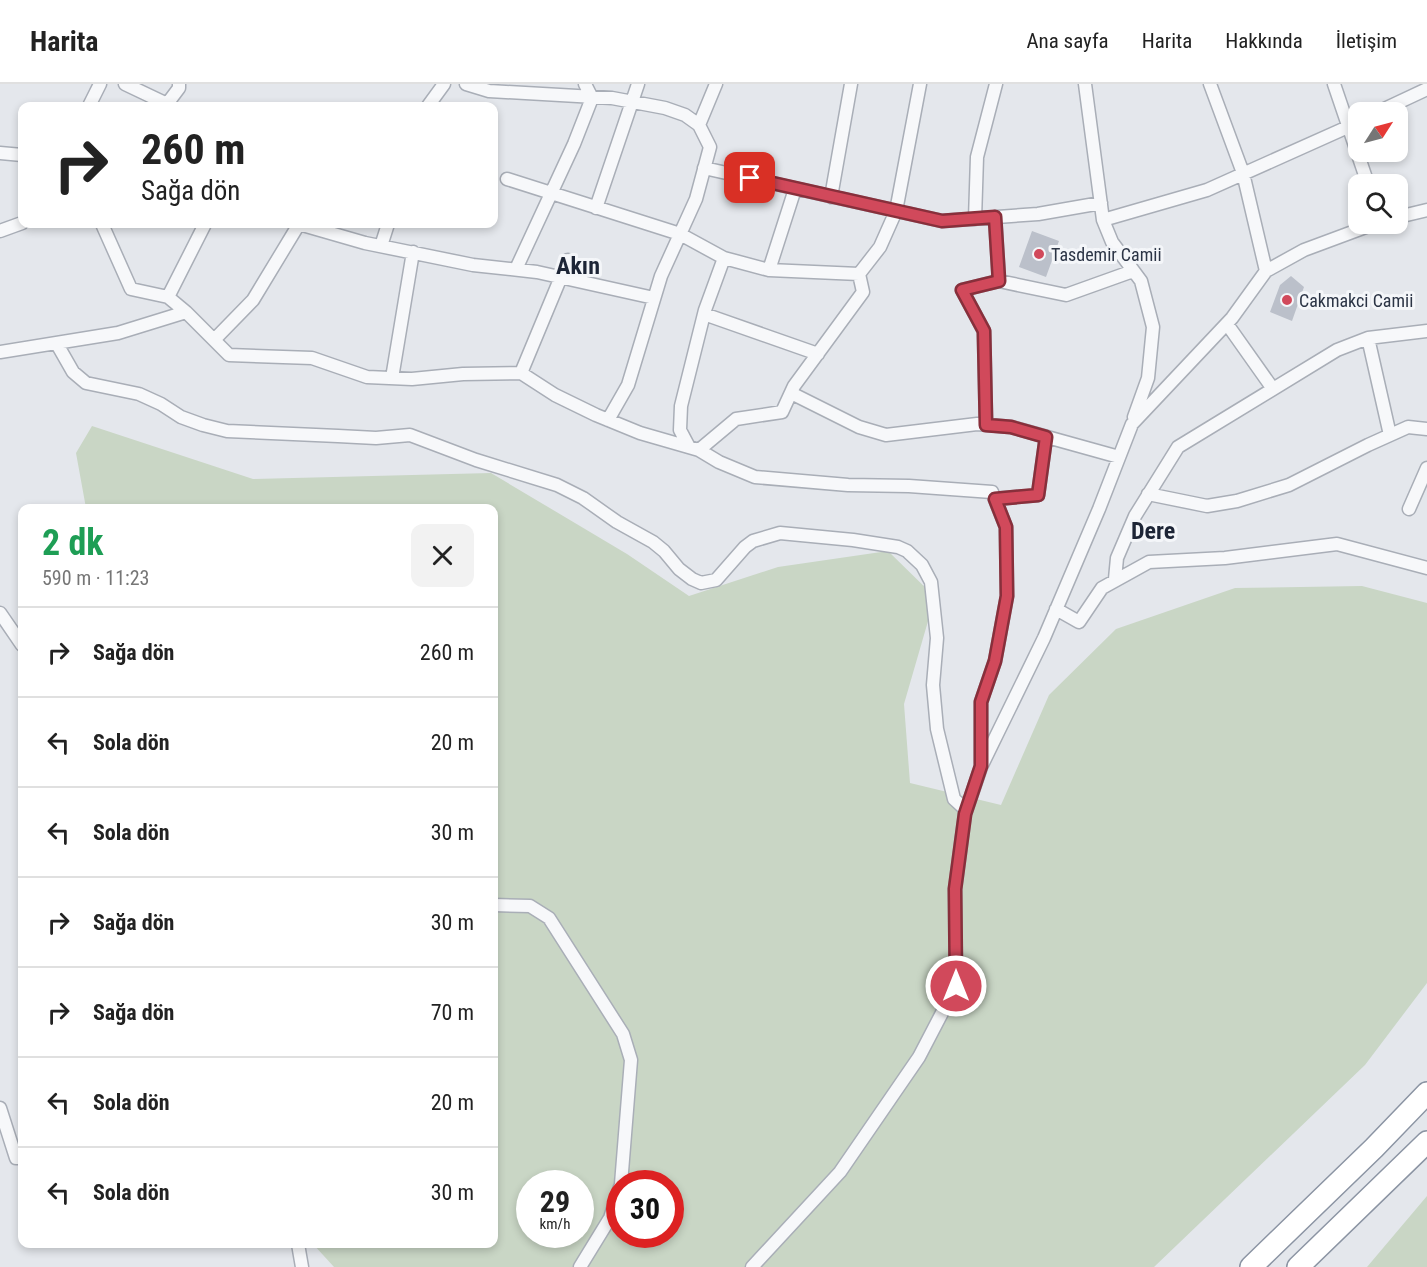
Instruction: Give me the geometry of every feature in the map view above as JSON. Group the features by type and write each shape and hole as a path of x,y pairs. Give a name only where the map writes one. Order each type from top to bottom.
{"highway":[{"path":"1251,1267 1374,1148 1427,1093"},
{"path":"1298,1267 1427,1142"}],"street":[{"path":"91,102 100,84"},
{"path":"125,84 162,102"},
{"path":"168,102 179,88 179,84"},
{"path":"431,102 444,84"},
{"path":"466,84 489,91 612,98 665,108 685,115 699,125 710,147 696,199 661,276 627,385 608,420"},
{"path":"516,269 592,98 585,84"},
{"path":"596,208 638,84"},
{"path":"699,125 716,84"},
{"path":"831,197 851,84"},
{"path":"859,274 880,247 896,211 920,84"},
{"path":"975,219 977,157 996,84"},
{"path":"752,1267 840,1172 919,1057 956,986 955,889 966,810 981,766 1056,609 1119,457 1148,378 1153,327 1140,281 1112,242 1103,220 1085,84"},
{"path":"1210,84 1243,173 1266,271"},
{"path":"1334,84 1348,112"},
{"path":"1399,102 1427,89"},
{"path":"1103,220 1207,190 1348,127"},
{"path":"0,153 18,155"},
{"path":"704,168 942,221 1038,214 1101,203"},
{"path":"507,179 680,234 724,258 769,270 859,274"},
{"path":"769,270 795,189"},
{"path":"1408,215 1427,210"},
{"path":"995,217 999,281"},
{"path":"0,231 18,224"},
{"path":"104,228 131,290 168,297 229,355 312,358 367,377 412,379 463,374 521,374 555,395 608,420 640,433 694,449 755,477 848,485 909,486 992,492 1006,527 1007,596 995,661 981,702 981,766"},
{"path":"168,297 203,228"},
{"path":"214,340 253,300 297,228"},
{"path":"314,228 381,246 473,265 516,269 560,277 654,298"},
{"path":"381,246 387,228"},
{"path":"1132,424 1227,324 1266,271 1304,250 1348,234"},
{"path":"392,378 413,252"},
{"path":"694,449 680,430 681,406 704,314 724,258"},
{"path":"521,374 568,260"},
{"path":"986,425 984,331 962,290 999,281 1066,295 1133,271"},
{"path":"694,449 736,419 782,412 791,393 863,292 859,274"},
{"path":"0,352 118,333 186,312"},
{"path":"704,314 818,354"},
{"path":"1227,324 1273,389"},
{"path":"1115,579 1117,558 1135,516 1178,447 1337,350 1368,338 1427,331"},
{"path":"1368,338 1390,435"},
{"path":"57,344 73,372 86,383 139,394 203,426 226,431 376,438 410,435 476,460 557,485 583,498 617,522 653,542 679,569 696,582 706,583 716,580 746,547 762,537 780,533 853,540 898,547 907,551 921,565 931,582 937,638 933,685 936,729 954,800 966,810"},
{"path":"791,393 860,427 886,435 977,424 1011,427 1119,457"},
{"path":"1148,494 1207,506 1237,501 1289,485 1408,427 1427,429"},
{"path":"995,499 1038,495 1046,437"},
{"path":"1409,509 1427,468"},
{"path":"1056,609 1079,621 1102,588 1149,562 1225,558 1337,544 1427,568"},
{"path":"0,613 18,639"},
{"path":"498,905 530,906 549,918 623,1034 631,1060 621,1170"},
{"path":"0,1108 16,1158 18,1158"},
{"path":"580,1267 606,1225"},
{"path":"299,1248 302,1267"}],"green space":[{"path":"92,426 253,479 491,473 627,554 689,596 778,567 888,551 935,597 904,704 910,783 1001,805 1049,695 1116,629 1235,588 1362,586 1427,603 1427,983 1365,1065 1154,1267 334,1267 317,1248 498,1248 498,504 85,504 76,453"},
{"path":"1427,1196 1427,1267 1367,1267"}],"building":[{"name":"Tasdemir Camii","path":"1032,231 1059,241 1046,277 1019,267"},
{"name":"Cakmakci Camii","path":"1291,276 1304,287 1292,321 1270,312 1280,285"}],"place":[{"name":"Tasdemir Camii","path":"1039,254"},
{"name":"Cakmakci Camii","path":"1287,300"}],"district":[{"name":"Akın","path":"578,266"},
{"name":"Dere","path":"1153,531"}],"route":[{"path":"750,178 942,221 995,217 999,281 962,290 984,331 986,425 1011,427 1046,437 1038,495 995,499 1006,527 1007,596 995,661 981,702 981,766 965,814 955,889 956,986"}]}
